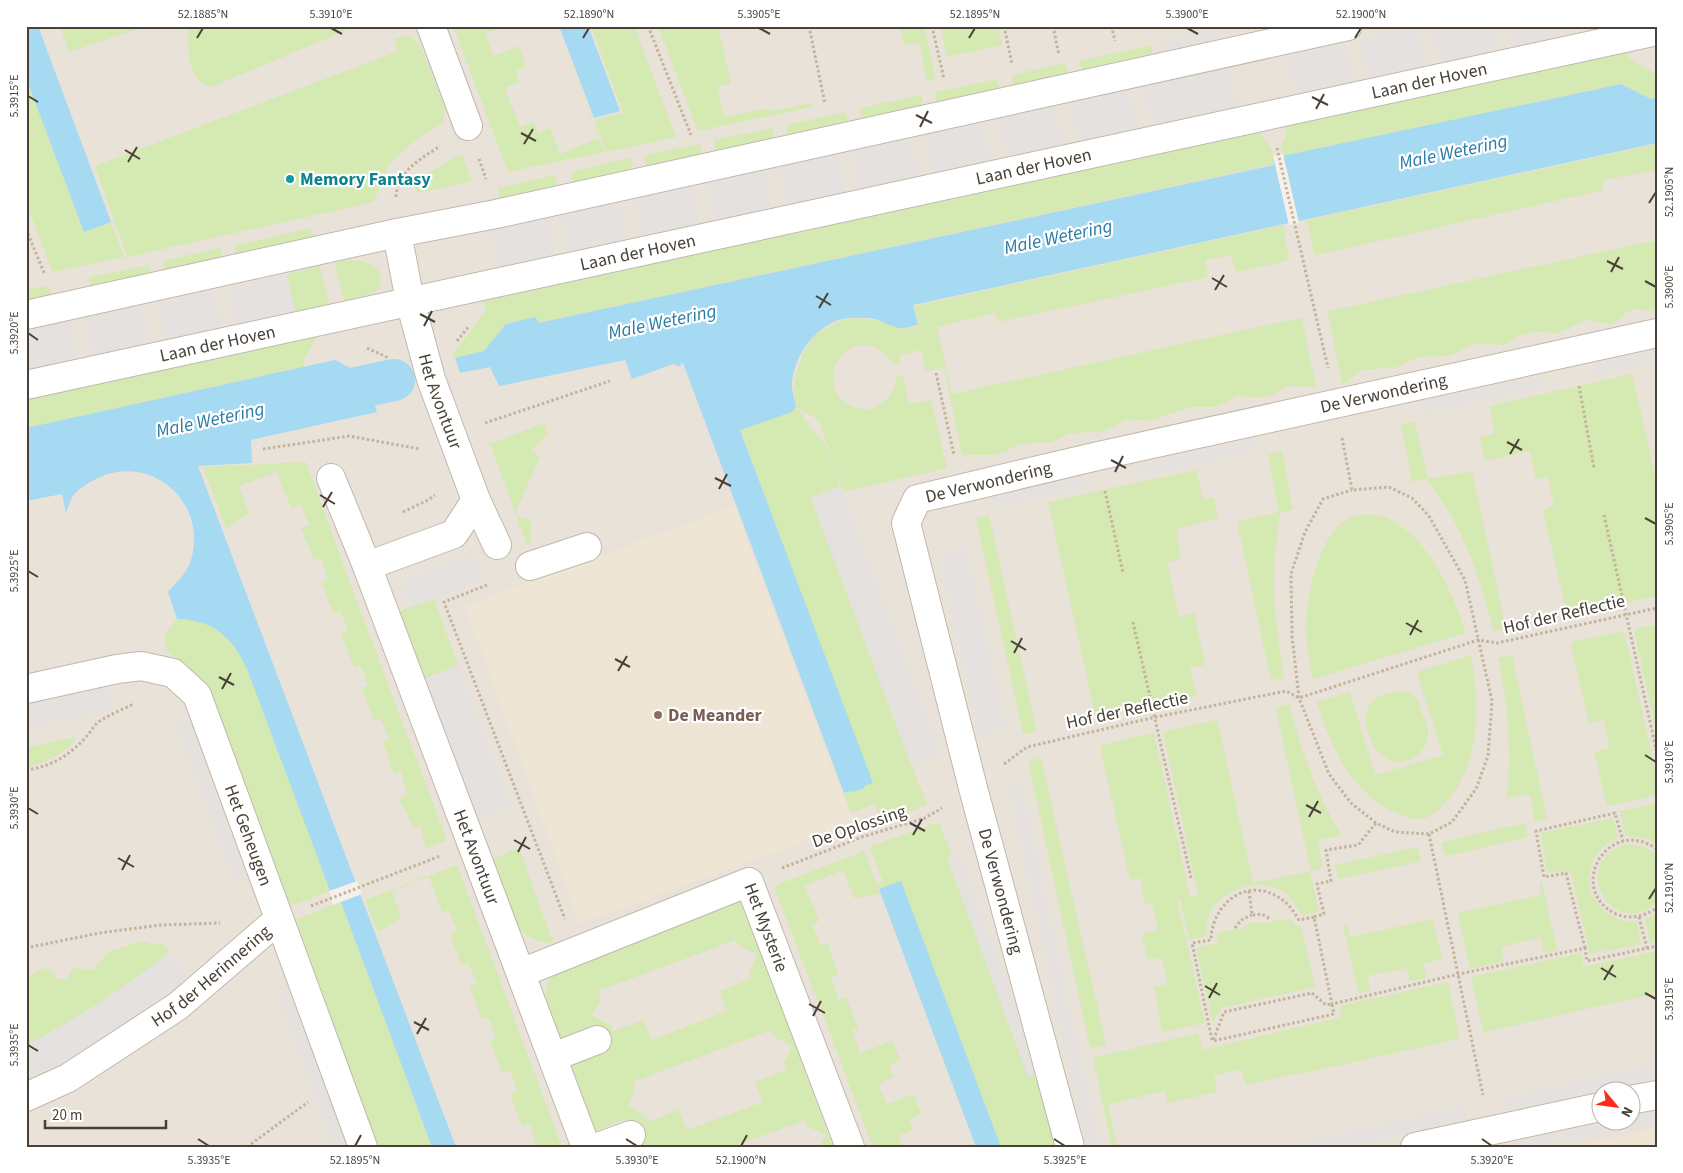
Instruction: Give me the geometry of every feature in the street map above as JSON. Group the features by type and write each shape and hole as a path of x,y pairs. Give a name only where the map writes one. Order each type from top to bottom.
{"street":[{"path":"431,26 468,126"},
{"path":"26,315 397,233 505,212 1348,26"},
{"name":"Laan der Hoven","path":"26,385 1657,31"},
{"path":"397,233 410,301"},
{"name":"Het Avontuur","path":"410,301 431,379 476,500 496,545"},
{"name":"De Verwondering","path":"1070,1147 973,788 906,524 918,498 1657,332"},
{"name":"Het Avontuur","path":"331,478 367,566 586,1147"},
{"path":"367,566 454,534 476,500"},
{"path":"530,566 587,547"},
{"name":"Het Geheugen","path":"26,689 117,669 141,666 173,673 197,696 364,1147"},
{"name":"Het Mysterie","path":"521,973 749,882 850,1147"},
{"name":"Hof der Herinnering","path":"26,1097 68,1078 178,1006 279,919"},
{"path":"553,1057 597,1040"},
{"path":"1640,1098 1657,1095"},
{"path":"1414,1147 1590,1109"},
{"path":"598,1147 631,1134"}],"path":[{"path":"648,26 692,139"},
{"path":"809,26 826,110"},
{"path":"932,26 945,84"},
{"path":"1004,26 1014,69"},
{"path":"1053,26 1060,59"},
{"path":"1105,26 1112,28 1116,46"},
{"path":"397,233 396,191 407,169 468,126"},
{"path":"1276,145 1336,403 1352,490"},
{"path":"26,229 47,280"},
{"path":"1573,351 1594,468"},
{"path":"936,373 961,488"},
{"path":"482,424 610,381"},
{"path":"263,449 349,436 424,449"},
{"path":"1104,486 1123,573"},
{"path":"1389,487 1412,498 1429,516 1465,580 1492,700 1488,756 1476,789 1452,822 1429,834 1395,832 1376,823 1351,803 1329,774 1299,698 1292,636 1291,574 1306,532 1323,499 1352,490 1389,487"},
{"path":"353,532 408,510 437,493"},
{"path":"1604,515 1657,753"},
{"path":"487,585 444,602 577,950"},
{"name":"Hof der Reflectie","path":"973,788 1027,747 1286,691 1299,698 1478,640 1497,643 1657,608"},
{"path":"1133,622 1156,718 1190,878"},
{"path":"26,770 41,768 68,754 97,723 135,703"},
{"name":"De Oplossing","path":"749,882 862,837 925,818 973,788"},
{"path":"1623,841 1615,813 1536,831 1544,877 1566,874 1585,948 1586,961 1657,946"},
{"path":"1212,1041 1192,943 1211,940 1212,926 1215,916 1220,909 1227,901 1248,891 1262,891 1279,897 1289,906 1299,920 1324,914 1317,884 1330,881 1326,850 1358,845 1376,823"},
{"path":"1429,834 1491,1130"},
{"path":"1657,849 1649,843 1640,840 1623,841 1611,845 1598,860 1593,878 1597,897 1611,911 1629,917 1648,914 1657,908"},
{"path":"312,906 471,844"},
{"path":"1248,891 1252,915"},
{"path":"1235,928 1241,920 1252,915 1262,914 1270,919"},
{"path":"1639,916 1647,948"},
{"path":"1212,1041 1334,1014 1314,917"},
{"name":"Hof der Herinnering","path":"26,948 99,933 152,926 226,922"},
{"path":"1212,1041 1224,1012 1312,993 1326,1005 1332,1004 1459,974 1585,948"},
{"path":"247,1147 338,1079"}],"shaded area":[{"path":"26,26 1657,26 1657,1147 26,1147"},
{"path":"1432,26 1493,26 1499,49 1439,63"},
{"path":"1510,26 1569,26 1572,33 1512,47 1514,44"},
{"path":"1419,27 1425,63 1427,65 1366,78 1368,76 1358,40"},
{"path":"1222,28 1225,42 1154,57 1165,41"},
{"path":"1345,43 1352,79 1355,81 1293,94 1287,58 1285,56"},
{"path":"1230,68 1236,101 1239,106 1150,125 1152,122 1143,87"},
{"path":"1131,89 1130,94 1138,128 1077,141 1079,138 1071,104 1069,103"},
{"path":"1058,105 1056,109 1063,142 1066,144 1005,156 1007,154 999,120 997,119"},
{"path":"985,121 984,132 989,156 992,160 930,173 932,172 928,146 923,135"},
{"path":"911,137 910,142 919,175 859,188 852,152 850,151"},
{"path":"839,153 845,190 849,191 785,205 787,202 778,167"},
{"path":"766,169 765,174 772,206 776,207 713,221 715,218 708,185 705,182"},
{"path":"694,185 692,189 700,222 702,223 640,237 642,233 633,199"},
{"path":"621,201 620,205 627,237 631,239 568,252 563,216 560,214"},
{"path":"549,217 555,253 558,255 496,268 497,265 488,230"},
{"path":"289,274 287,277 296,312 235,326 237,323 229,289 227,288"},
{"path":"216,290 214,294 223,328 164,341 165,336 155,303"},
{"path":"143,305 150,342 152,343 91,356 93,353 84,318"},
{"path":"72,320 70,323 78,357 81,359 26,371 26,331"},
{"path":"1657,350 1657,361 1596,375 1594,364"},
{"path":"1541,376 1544,387 1421,414 1418,402"},
{"path":"1258,438 1261,450 1141,477 1138,465"},
{"path":"1083,474 1086,487 993,508 990,495"},
{"path":"840,486 941,754 911,765 811,498"},
{"name":"De Meander","path":"734,506 853,823 580,924 465,606"},
{"path":"967,549 1006,729 979,735 939,555"},
{"path":"474,553 484,580 411,607 401,581"},
{"path":"458,665 511,807 477,820 424,679"},
{"path":"106,686 112,710 26,729 26,704"},
{"path":"188,721 245,874 234,879 176,725"},
{"path":"1021,784 1099,1147 1087,1147 1008,786"},
{"path":"959,854 1040,1072 1028,1077 947,858"},
{"path":"169,953 188,978 108,1034 73,1056 26,1081 26,1046 92,1008"},
{"path":"290,992 347,1147 334,1147 278,996"},
{"path":"1657,1064 1657,1079 1640,1083 1640,1080 1590,1080 1590,1093 1507,1111 1504,1098"},
{"path":"1464,1106 1467,1120 1345,1147 1282,1147"},
{"path":"1656,1112 1656,1122 1640,1125 1640,1116"},
{"path":"1590,1126 1590,1130 1618,1130 1565,1141 1562,1132"},
{"path":"1657,1128 1657,1147 1573,1147"},
{"path":"1552,1135 1553,1144 1540,1147 1493,1147"}],"green space":[{"path":"60,26 143,26 144,27 69,52"},
{"path":"188,26 357,26 211,87 203,84 193,71 189,53"},
{"path":"453,26 499,26 500,28 485,34 494,56 519,46 526,66 516,71 519,82 505,88 520,127 534,122 538,133 550,128 560,154 598,138 557,26 604,152 508,172"},
{"path":"591,26 634,26 676,137 606,152 594,120 623,113"},
{"path":"658,26 718,26 731,84 717,87 724,117 770,108 771,111 811,103 811,107 698,131"},
{"path":"900,26 924,26 936,80 927,81 919,43 904,45"},
{"path":"941,26 998,26 1002,45 947,57"},
{"path":"410,35 420,44 445,109 443,123 417,139 389,164 374,202 127,257 95,166 396,52 398,50 394,39"},
{"path":"1151,45 1153,58 1082,73 1080,61"},
{"path":"1625,48 1627,56 1657,75 1657,98 1651,99 1620,84 1284,156 1281,144 1287,135 1284,123"},
{"path":"1065,63 1069,76 1013,88 1012,75"},
{"path":"26,78 84,232 111,222 124,257 53,272 26,202"},
{"path":"997,79 999,92 937,105 935,92"},
{"path":"921,95 923,107 862,120 860,108"},
{"path":"846,112 848,125 788,138 786,125"},
{"path":"772,128 774,140 716,153 714,140"},
{"path":"1261,128 1263,138 1271,147 1275,164 538,323 536,318 506,324 484,351 455,358 453,354 486,311 482,298"},
{"path":"700,144 703,157 647,169 644,155"},
{"path":"1657,144 1657,170 1603,180 1603,190 1317,255 1314,254 1307,220"},
{"path":"459,155 463,157 472,181 417,192 416,187 426,174"},
{"path":"630,158 633,171 573,185 571,172"},
{"path":"555,175 558,188 500,200 498,188"},
{"path":"1284,225 1286,236 1284,237 1290,259 1287,259 1287,261 1236,272 1231,255 1205,260 1208,277 998,322 995,313 937,327 952,394 1299,318 1302,319 1316,387 1287,386 1272,395 1262,398 1238,396 1216,407 1191,407 1150,421 1128,419 1102,432 1070,433 1051,442 1022,444 995,455 962,455 944,368 926,371 921,350 899,355 900,363 894,366 889,358 878,349 865,345 853,347 843,354 836,364 833,376 834,389 841,399 854,407 870,409 888,397 897,376 903,375 909,404 931,400 947,468 843,492 819,420 797,408 810,427 826,444 840,486 811,499 927,805 880,823 875,804 851,813 844,793 872,783 740,429 792,412 796,406 794,393 795,376 804,352 816,334 842,320 854,318 877,320 902,329 919,326 914,306"},
{"path":"311,228 315,241 236,257 234,246"},
{"path":"1657,240 1657,312 1639,309 1632,310 1613,324 1586,320 1558,333 1535,332 1520,336 1504,345 1474,344 1449,356 1422,357 1410,360 1399,367 1363,370 1353,376 1347,383 1342,383 1329,311"},
{"path":"220,248 223,261 165,274 162,261"},
{"path":"348,260 370,264 375,268 381,278 380,285 375,293 344,301 335,263"},
{"path":"149,265 151,277 92,290 89,277"},
{"path":"320,266 329,305 295,311 288,274"},
{"path":"49,285 51,299 26,304 26,290"},
{"path":"319,333 304,360 304,367 26,428 26,397"},
{"path":"1632,374 1657,484 1657,596 1567,615 1543,510 1554,506 1548,477 1536,479 1530,451 1485,461 1480,438 1495,433 1489,406"},
{"path":"1415,422 1428,479 1472,471 1506,629 1493,631 1476,570 1460,532 1439,496 1426,479 1412,482 1401,425"},
{"path":"544,423 548,434 531,451 540,456 516,512 517,516 531,521 530,544 527,545 490,444"},
{"path":"1282,451 1293,510 1280,512 1274,565 1276,621 1284,678 1271,680 1237,522 1279,512 1268,455"},
{"path":"306,462 447,840 426,849 421,826 414,828 399,798 407,795 401,772 394,774 383,742 389,739 381,719 374,721 362,688 368,685 361,665 354,668 341,635 348,632 341,612 334,614 321,582 328,579 321,558 314,560 301,528 309,525 301,505 291,508 277,472 239,486 249,513 226,528 203,467"},
{"path":"1196,470 1203,499 1214,497 1218,518 1176,529 1181,559 1167,562 1179,617 1194,613 1205,665 1190,668 1197,696 1096,718 1048,502"},
{"path":"1370,514 1393,521 1406,530 1429,555 1455,602 1466,633 1312,679 1306,640 1306,621 1315,570 1328,539 1337,527 1348,519"},
{"path":"989,515 1036,732 1023,734 976,518"},
{"path":"434,599 458,665 424,679 399,611"},
{"path":"177,619 201,622 211,626 228,639 241,658 247,669 331,891 289,906 205,684 188,666 168,653 164,636"},
{"path":"1657,624 1657,736 1634,629"},
{"path":"1624,631 1657,778 1657,795 1607,806 1594,752 1609,748 1604,720 1589,723 1571,645 1572,642"},
{"path":"1471,655 1476,693 1475,730 1467,767 1459,784 1440,809 1425,818 1410,818 1392,811 1364,791 1344,765 1329,734 1317,702 1350,692 1375,775 1443,755 1417,672"},
{"path":"1512,655 1547,819 1535,821 1530,794 1507,798 1508,728 1505,693 1498,658"},
{"path":"1397,691 1408,692 1415,698 1427,724 1428,731 1424,748 1411,759 1400,762 1382,755 1375,748 1370,739 1366,718 1368,709 1374,699"},
{"path":"1289,704 1310,772 1324,804 1342,836 1318,840 1323,868 1311,871 1276,710 1277,707"},
{"path":"1216,720 1253,883 1310,871 1319,912 1302,915 1288,896 1273,887 1262,885 1242,888 1223,897 1216,904 1209,916 1206,936 1189,940 1180,899 1177,899 1205,1023 1162,1032 1154,987 1168,984 1162,958 1147,959 1142,934 1158,930 1152,903 1145,904 1140,878 1130,880 1100,748 1102,748 1101,745 1154,733 1190,897 1198,895 1163,732"},
{"path":"74,737 75,742 58,754 46,761 26,766 26,748"},
{"path":"1041,758 1106,1045 1090,1048 1028,761"},
{"path":"1657,803 1657,844 1645,838 1625,836 1620,811"},
{"path":"1613,818 1618,838 1603,847 1594,860 1589,874 1590,888 1596,902 1606,912 1620,919 1637,921 1641,944 1590,954 1570,870 1547,873 1541,833"},
{"path":"939,822 1061,1147 1001,1147 901,882 879,889 877,884 883,881 869,847"},
{"path":"1525,823 1528,837 1447,856 1447,854 1444,855 1442,842"},
{"path":"1628,844 1646,847 1657,855 1657,902 1640,912 1625,912 1612,906 1602,894 1598,880 1600,865 1610,852"},
{"path":"1418,847 1421,860 1418,862 1338,879 1335,865"},
{"path":"519,848 553,943 532,938 519,928 492,859"},
{"path":"864,851 880,894 854,898 843,870 805,886 819,921 812,924 820,945 828,943 838,974 831,978 839,1000 846,997 858,1028 852,1031 860,1053 893,1041 900,1060 889,1066 893,1077 878,1084 887,1104 913,1094 921,1114 909,1120 913,1130 898,1136 902,1147 873,1147 774,886"},
{"path":"457,865 562,1147 535,1147 537,1145 530,1124 522,1126 510,1094 517,1091 510,1071 502,1073 490,1040 496,1038 489,1017 482,1019 470,987 477,984 469,964 462,966 450,934 457,930 449,911 442,912 429,877 392,891 401,917 378,932 365,900"},
{"path":"1542,882 1557,950 1544,952 1541,937 1501,947 1504,961 1470,969 1458,915 1461,912 1541,895 1540,883"},
{"path":"741,898 833,1147 820,1147 826,1135 807,1126 805,1120 732,1147 631,1147 638,1144 628,1118 594,1132 569,1066 604,1052 594,1027 559,1040 547,1007 546,990 549,982 556,972 569,962 583,997 570,962","holes":["736,940 739,946 757,954 749,973 751,979 720,991 727,1011 652,1040 644,1020 613,1031 610,1025 592,1016 601,998 598,991","771,1030 773,1037 792,1045 784,1063 786,1070 755,1082 763,1102 687,1130 679,1110 648,1122 645,1115 628,1107 635,1089 633,1082"]},
{"path":"341,902 432,1147 379,1147 294,920"},
{"path":"1657,913 1657,941 1650,943 1645,919"},
{"path":"1279,919 1292,920 1294,926 1301,925 1315,987 1221,1008 1213,1023 1196,948 1217,943 1217,933 1244,928 1249,923 1260,922 1264,924"},
{"path":"1433,920 1442,959 1423,964 1426,978 1410,981 1407,968 1368,976 1370,990 1359,993 1343,926 1347,924 1350,937"},
{"path":"143,941 151,944 162,943 168,949 168,952 153,967 108,997 26,1046 26,978 45,968 59,979 67,979 74,968 93,970 108,952"},
{"path":"1657,951 1657,993 1483,1031 1471,977 1581,953 1584,967"},
{"path":"1448,982 1459,1036 1458,1039 1246,1085 1241,1069 1214,1076 1217,1092 1168,1103 1165,1091 1108,1104 1117,1147 1112,1147 1093,1058 1198,1033 1203,1050 1341,1017 1340,1006"}],"water":[{"path":"26,26 38,26 111,222 84,232 26,78"},
{"path":"559,26 588,26 620,111 594,118"},
{"path":"1621,84 1651,99 1657,98 1657,143 913,305 918,325 899,328 870,318 849,318 832,323 815,335 802,353 794,373 792,386 796,406 792,412 740,430 873,783 853,792 844,793 683,363 680,364 681,367 673,364 632,379 625,360 499,386 490,367 460,373 455,358 484,351 506,324 536,317 538,323 1274,165 1273,158"},
{"path":"335,360 366,376 377,412 251,440 252,463 198,466 456,1147 432,1147 341,902 335,904 247,669 235,648 220,632 201,623 177,619 168,592 187,569 192,557 194,544 191,518 184,503 173,490 160,480 128,471 111,473 94,480 77,491 66,513 62,494 26,501 26,428"},
{"path":"901,881 1001,1147 976,1147 879,889"}],"pier":[{"path":"1283,154 1299,223 1289,225 1273,156"},
{"path":"357,881 362,894 333,905 329,891"}],"waterway":[{"name":"Male Wetering","path":"313,397 394,380"}],"place":[{"name":"Memory Fantasy","path":"290,179"},
{"name":"De Meander","path":"658,715"}]}
